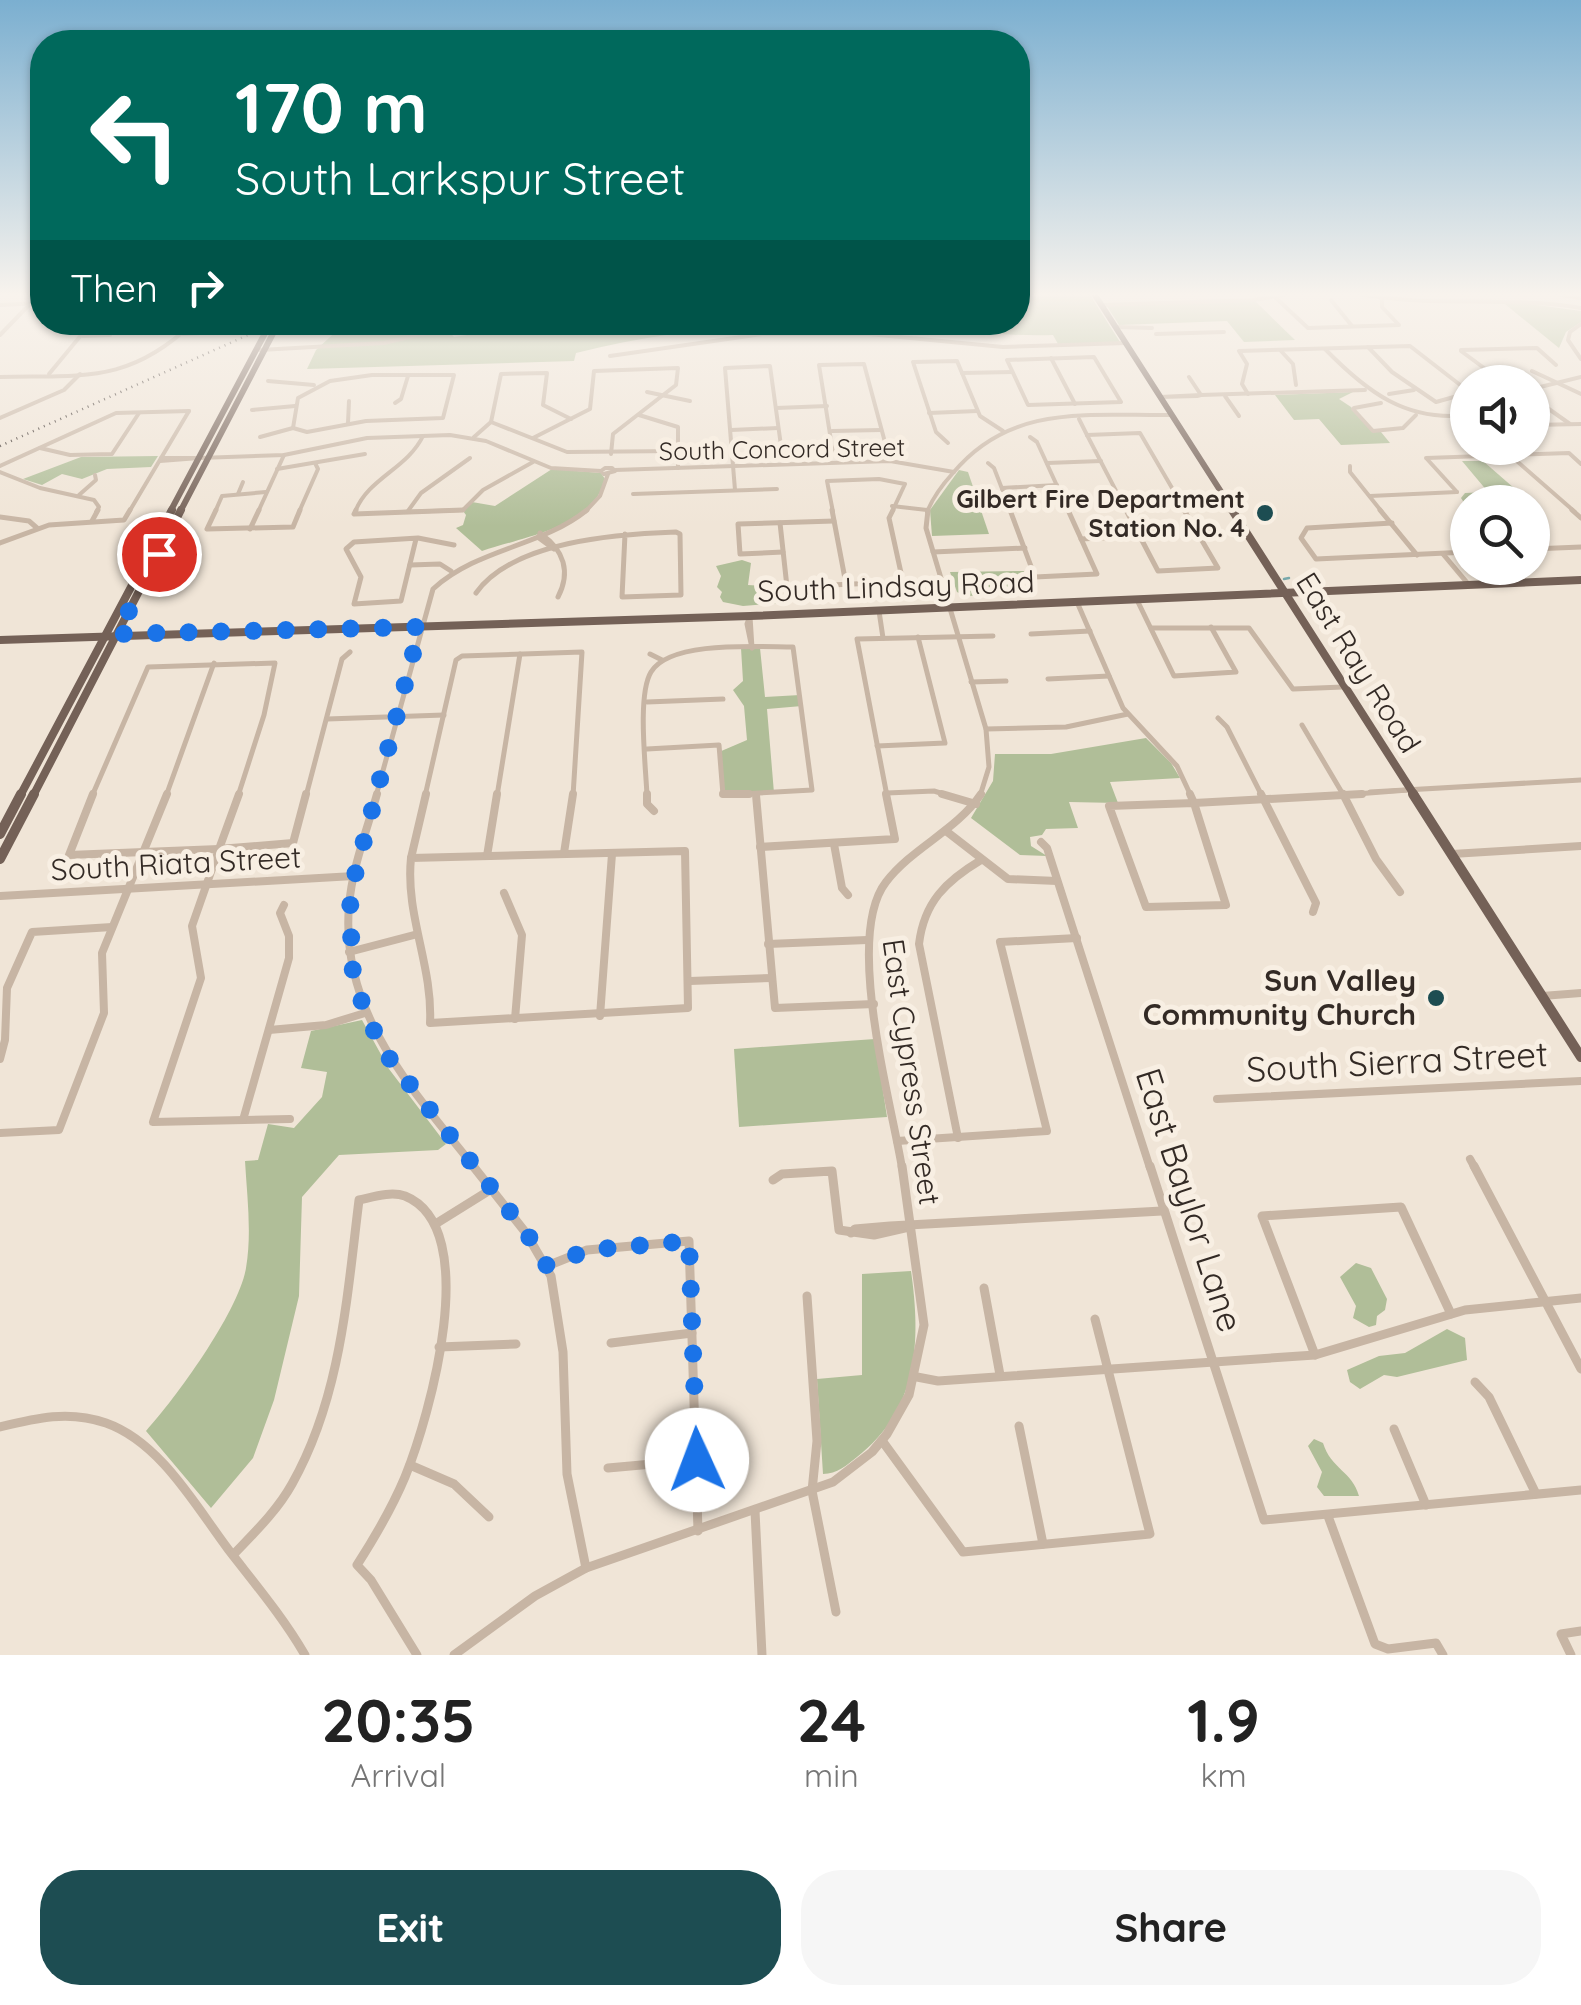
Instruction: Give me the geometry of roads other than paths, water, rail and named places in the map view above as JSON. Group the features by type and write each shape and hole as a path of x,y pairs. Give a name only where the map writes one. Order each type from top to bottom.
{"main road":[{"path":"0,860 248,372"},
{"name":"East Ray Road","path":"1144,372 1581,1057"},
{"path":"0,834 148,554 204,458"},
{"path":"148,554 159,554"},
{"name":"South Lindsay Road","path":"1550,581 1581,580"},
{"name":"South Lindsay Road","path":"0,642 879,611 1469,585"},
{"path":"52,736 64,736"}],"street":[{"path":"0,376 97,372"},
{"path":"533,438 590,409 594,372"},
{"path":"611,454 613,434 664,395 678,381 678,372"},
{"path":"725,372 735,490"},
{"path":"771,372 782,453"},
{"path":"820,372 833,453"},
{"path":"866,372 890,460"},
{"path":"916,372 936,432 948,443"},
{"path":"1003,431 977,411 962,374 1006,372"},
{"path":"1012,372 1028,406 1120,402 1103,372"},
{"path":"1058,372 1075,404"},
{"path":"1245,372 1242,384 1248,394"},
{"path":"1294,372 1296,384"},
{"path":"1348,372 1382,403 1416,415 1450,416"},
{"path":"1396,372 1436,402 1450,398"},
{"path":"473,438 491,422 501,374 547,373 543,404 571,420"},
{"path":"0,418 64,390 80,374"},
{"path":"260,437 292,428 307,432 348,423 443,418 454,375 347,378 316,386 302,394 295,406 292,428"},
{"path":"394,403 401,398 408,376"},
{"path":"1190,377 1201,395"},
{"path":"1550,383 1581,377"},
{"path":"1550,379 1581,394"},
{"path":"268,381 316,386"},
{"path":"1160,397 1365,390"},
{"path":"1389,394 1415,390"},
{"path":"647,392 690,401"},
{"path":"1224,394 1240,416"},
{"path":"164,412 171,400"},
{"path":"348,423 349,401"},
{"path":"1102,403 1110,418"},
{"path":"1382,403 1354,408 1373,431 1412,426 1416,415"},
{"path":"252,410 295,406"},
{"path":"776,408 827,406"},
{"path":"1550,408 1570,424"},
{"path":"0,469 116,413 189,411 124,520 37,528 0,543"},
{"path":"929,412 977,411"},
{"path":"40,448 70,455 112,454 139,412"},
{"path":"638,414 678,427 678,468"},
{"path":"886,793 934,791 976,804 990,777 986,730 926,524 927,510 954,472 979,444 1003,431 1032,423 1171,415"},
{"path":"1079,418 1087,435 1158,571 1218,568 1140,433 1087,435"},
{"path":"380,437 385,421"},
{"path":"491,422 567,452 678,451"},
{"path":"1550,425 1581,424"},
{"path":"730,430 778,428"},
{"path":"832,432 881,430"},
{"path":"423,436 409,459 360,496 354,514 463,510 484,490 533,462"},
{"name":"South Concord Street","path":"160,460 284,454 380,437 423,436 473,438 563,470 608,472 890,460 954,472"},
{"path":"988,462 1036,577 1097,574 1030,437"},
{"path":"1550,454 1569,453 1581,464"},
{"path":"250,528 284,454"},
{"path":"278,468 365,454"},
{"path":"1370,496 1456,492 1426,458 1450,457"},
{"path":"408,512 420,493 470,458"},
{"path":"1046,463 1102,462"},
{"path":"266,492 225,495 209,530 293,527 318,469 314,463"},
{"path":"1521,465 1581,518"},
{"path":"1350,466 1417,555"},
{"path":"0,469 40,488 97,503 92,521"},
{"path":"586,1568 567,1474 563,1352 554,1287 547,1266 400,1076 365,1013 350,952 349,906 431,594 451,570 483,552 569,523 593,508 604,493 608,472"},
{"path":"78,496 96,480 95,475"},
{"path":"846,584 827,482 880,479 905,484 892,506 890,530 903,582"},
{"path":"238,494 243,482"},
{"path":"1002,488 1057,486"},
{"path":"633,494 776,489"},
{"path":"1120,498 1176,496"},
{"path":"892,506 927,510"},
{"path":"0,517 28,521 37,528"},
{"path":"783,552 740,554 738,524 834,520"},
{"path":"780,523 787,587 941,580"},
{"path":"1392,523 1307,528 1301,538 1316,559 1450,553"},
{"path":"476,592 480,584 502,569 595,536 625,534 679,532 681,595 622,598 625,534"},
{"path":"540,534 566,567 564,588 558,597"},
{"path":"1081,539 1140,536"},
{"path":"416,540 403,598 398,603 354,604 360,577 346,549 354,542 439,539 454,545"},
{"path":"933,552 1025,548"},
{"path":"1550,548 1581,548"},
{"path":"1442,554 1450,563"},
{"path":"410,565 451,570"},
{"path":"1137,600 1174,676 1236,672 1211,627"},
{"path":"1078,602 1128,714 1178,766 1195,803 1226,904 1146,907 1109,806 1195,803 1266,801 1581,780"},
{"path":"879,611 883,638"},
{"path":"750,616 748,645 752,648"},
{"path":"1151,628 1249,628 1275,659 1293,690 1343,687"},
{"path":"1031,634 1090,631"},
{"path":"760,848 894,839 857,639 993,636"},
{"path":"877,746 945,743 918,637"},
{"path":"647,749 719,745 723,795 812,790 793,647 688,652 662,660 648,676 647,702 647,749 647,804 654,811"},
{"path":"290,1119 153,1122 201,978 191,938 218,848 241,786 276,663 148,667 68,855 142,853 218,848 293,843 342,659 350,652"},
{"path":"411,858 685,851 688,1008 430,1023 433,986 414,935 407,890 411,858 458,657 582,652 572,815 564,853"},
{"path":"487,856 520,654"},
{"path":"650,654 662,660"},
{"path":"0,1133 59,1130 104,1013 102,953 214,664"},
{"path":"1048,679 1109,676"},
{"path":"971,682 1006,681"},
{"path":"647,702 723,699"},
{"path":"986,730 1066,726 1128,714"},
{"path":"326,719 444,715"},
{"path":"1218,718 1227,727 1316,903 1313,912"},
{"path":"1302,725 1376,858 1400,892"},
{"path":"756,794 775,1008 874,1004"},
{"name":"East Cypress Street","path":"454,1655 535,1596 586,1568 755,1512 852,1471 883,1442 906,1408 917,1377 924,1325 866,940 874,901 890,874 964,819 976,804"},
{"path":"946,831 1008,879 1057,880"},
{"name":"East Baylor Lane","path":"1041,842 1047,848 1264,1520 1328,1516"},
{"path":"834,844 842,888 848,895"},
{"path":"1451,854 1581,846"},
{"path":"600,1016 612,854"},
{"path":"958,1138 919,944 920,921 941,886 981,860"},
{"name":"South Riata Street","path":"0,896 354,876"},
{"path":"504,893 522,936 515,1019"},
{"path":"244,1120 289,958 289,936 280,913 284,905"},
{"path":"0,1059 5,1040 7,988 32,932 112,928"},
{"path":"350,952 414,935"},
{"path":"897,1141 1046,1131 1000,942 1076,938"},
{"path":"768,944 866,940"},
{"path":"690,982 772,978"},
{"path":"1542,996 1581,993"},
{"path":"269,1030 326,1025 365,1013"},
{"name":"South Sierra Street","path":"1216,1099 1581,1080"},
{"path":"1470,1160 1581,1370"},
{"path":"773,1180 782,1174 832,1171 838,1230 850,1233 1162,1211"},
{"path":"437,1223 490,1190"},
{"path":"233,1555 291,1487 323,1410 342,1336 359,1200 403,1195 428,1209 446,1247 439,1347 410,1465 379,1530 357,1564 417,1655"},
{"path":"1315,1354 1262,1216 1401,1206 1452,1314"},
{"path":"547,1266 588,1250 689,1241 698,1530"},
{"path":"984,1288 1000,1375"},
{"path":"807,1296 805,1312 816,1430 812,1491 836,1612"},
{"path":"917,1377 938,1381 1315,1354 1353,1349 1452,1314 1581,1298"},
{"path":"883,1442 964,1552 1150,1534 1095,1319"},
{"path":"611,1342 692,1333"},
{"path":"439,1347 516,1344"},
{"path":"1475,1382 1489,1396 1536,1494"},
{"path":"0,1427 32,1418 69,1416 96,1419 128,1431 157,1456 305,1655"},
{"path":"1019,1426 1043,1544"},
{"path":"1394,1429 1426,1505"},
{"path":"608,1468 697,1460"},
{"path":"410,1465 446,1476 467,1492 488,1518"},
{"path":"1444,1655 1436,1643 1388,1649 1375,1644 1328,1516 1581,1490"},
{"path":"755,1512 762,1655"},
{"path":"1571,1655 1562,1634 1581,1631"}],"waterway":[{"path":"1284,579 1289,578"}],"railway":[{"path":"0,446 165,372"}],"place":[{"name":"Gilbert Fire Department Station No. 4","path":"1265,513"},
{"name":"Sun Valley Community Church","path":"1436,998"}]}
